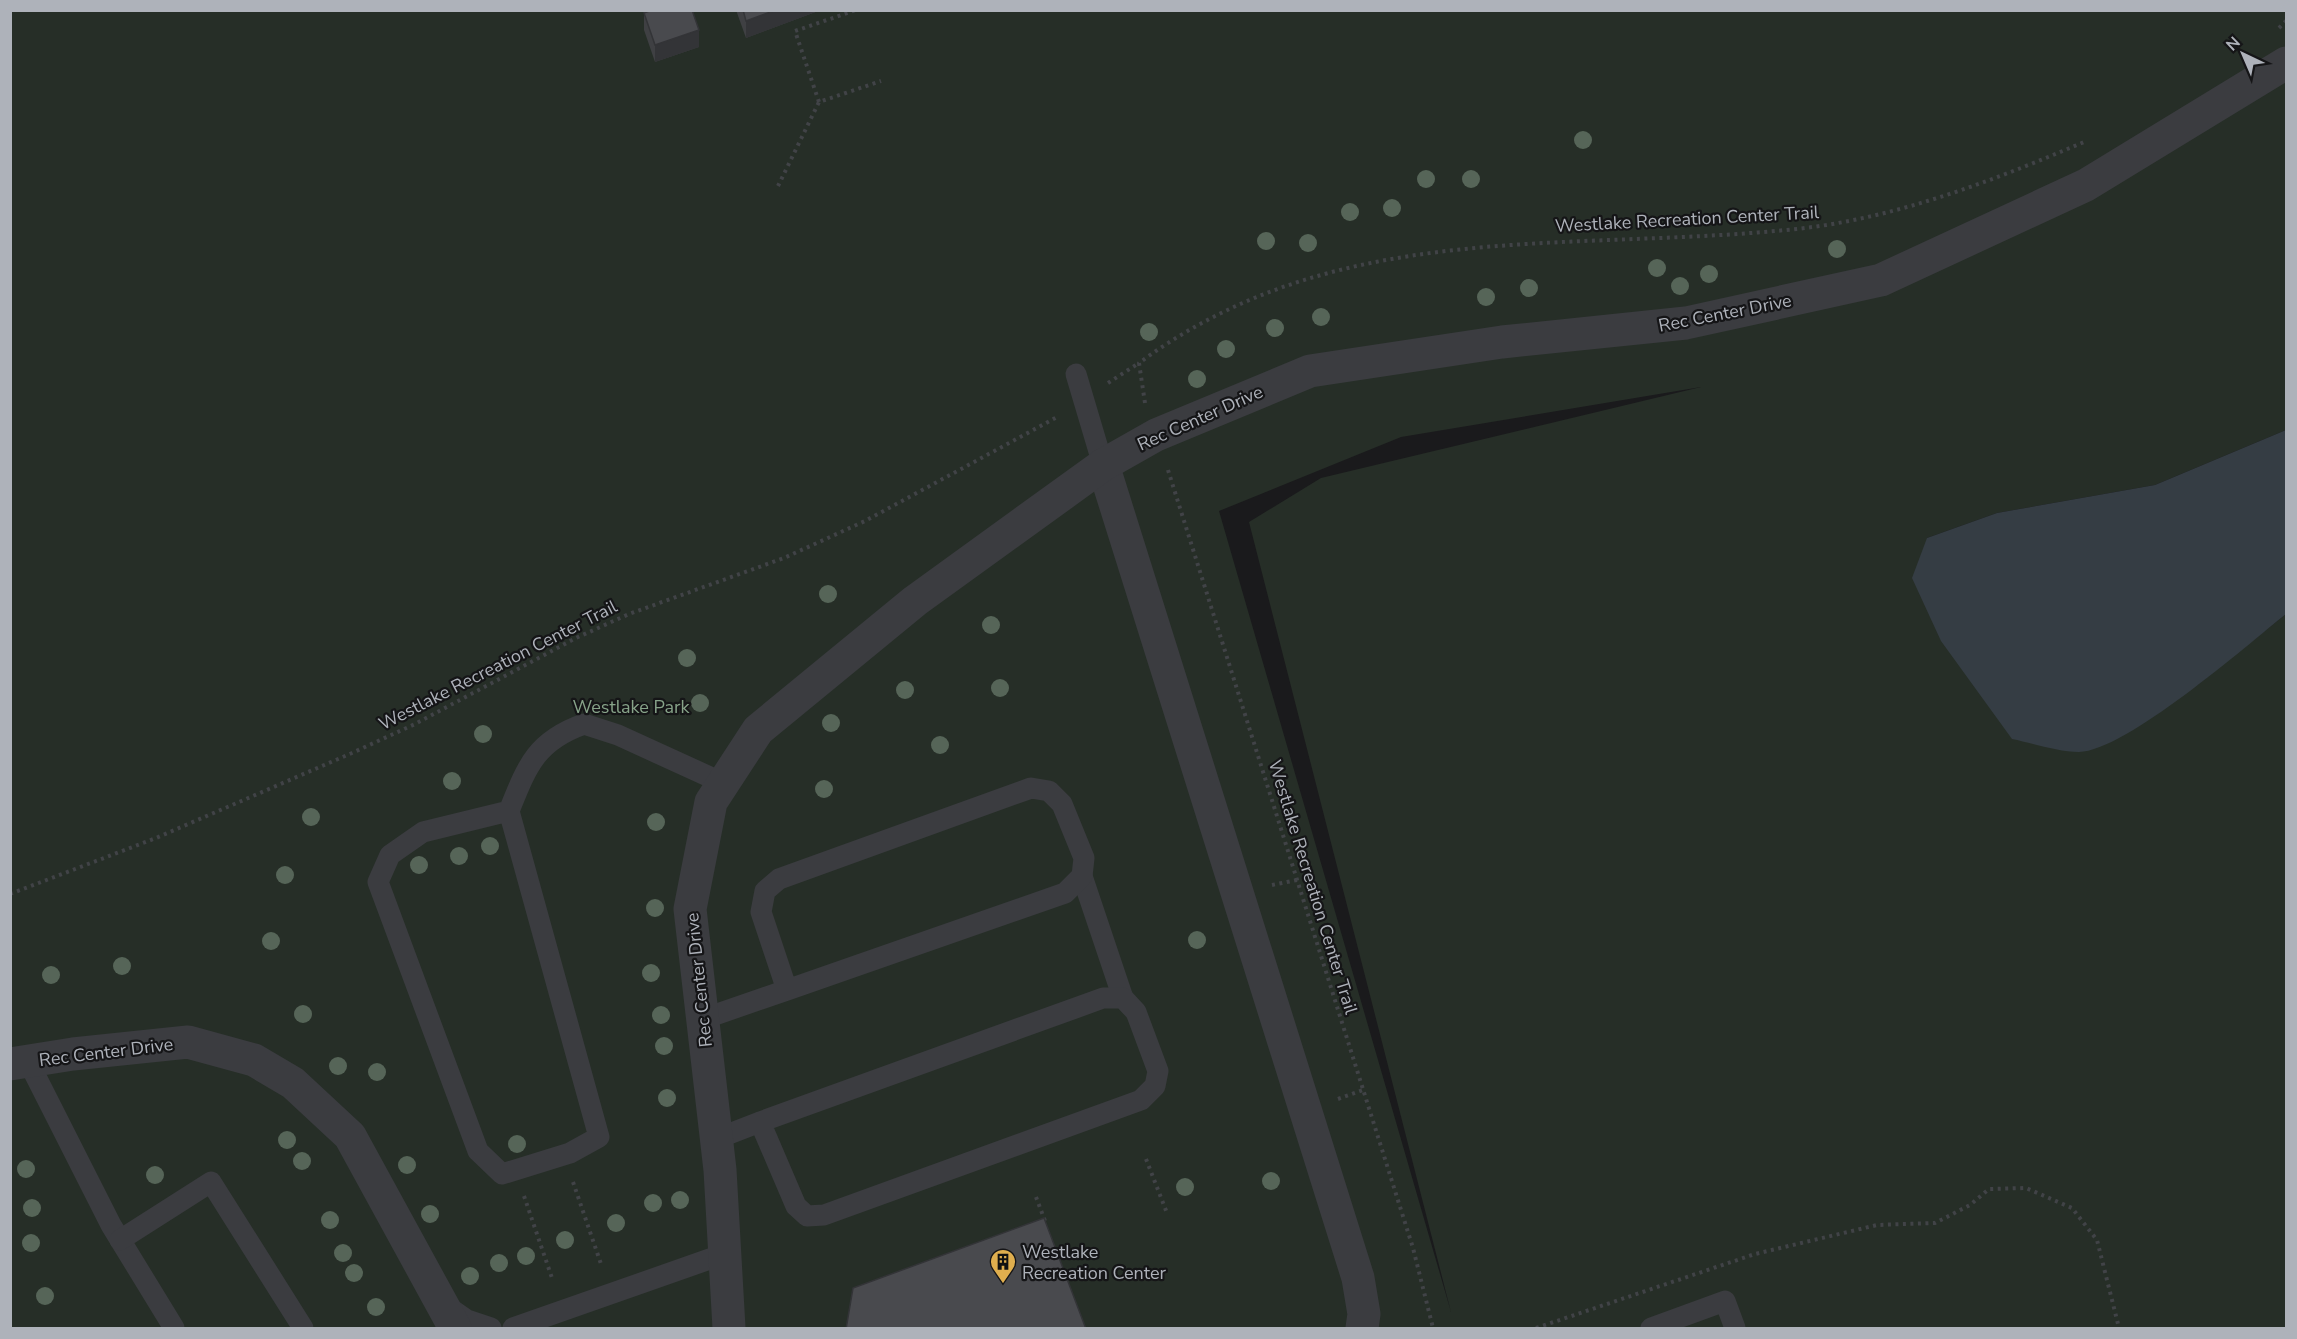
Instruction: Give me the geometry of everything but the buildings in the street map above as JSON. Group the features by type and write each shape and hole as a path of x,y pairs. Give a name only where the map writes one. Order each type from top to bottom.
{"street":[{"name":"Rec Center Drive","path":"729,1329 716,1139 690,909 711,802 758,730 915,601 1103,465 1156,435 1310,370 1503,342 1686,323 1881,280 2086,186 2286,63"},
{"path":"1103,465 1358,1278 1364,1314 1362,1329"},
{"name":"Rec Center Drive","path":"19,1063 73,1054 188,1042 254,1060 292,1083 350,1136 448,1315"}],"lane":[{"path":"1076,374 1103,465"},
{"path":"509,812 423,832 390,855 378,882 478,1151 502,1174 563,1155 599,1137 509,812 526,768 546,743 584,724 618,735 723,783"},
{"path":"760,1122 796,1206 807,1216 824,1215 1141,1100 1155,1086 1158,1071 1136,1012 1123,998 1082,876 1084,858 1062,804 1049,791 1031,788 779,879 765,891 761,912 787,990"},
{"path":"703,1019 1065,892 1082,876"},
{"path":"716,1139 1103,998 1123,998"},
{"path":"19,1063 120,1240 174,1329"},
{"path":"120,1240 211,1182 303,1329"},
{"path":"513,1329 724,1254"},
{"path":"1651,1329 1725,1301 1735,1329"},
{"path":"448,1315 491,1329"}],"path":[{"path":"778,186 819,102 795,32 856,10"},
{"path":"2275,31 2286,21"},
{"path":"819,102 881,81"},
{"name":"Westlake Recreation Center Trail","path":"1111,381 1181,333 1214,316 1300,282 1351,268 1414,254 1476,246 1787,230 1842,223 1991,179 2092,138"},
{"path":"1139,363 1146,405"},
{"name":"Westlake Recreation Center Trail","path":"10,894 156,838 352,753 415,724 576,638 628,614 784,558 874,516 1057,417"},
{"name":"Westlake Recreation Center Trail","path":"1167,466 1413,1248 1433,1329"},
{"path":"1269,886 1297,880"},
{"path":"1334,1100 1363,1090"},
{"path":"563,1155 601,1264"},
{"path":"1146,1159 1167,1213"},
{"path":"515,1170 553,1281"},
{"path":"1536,1329 1755,1254 1877,1226 1935,1223 1970,1205 1989,1189 2026,1188 2072,1208 2097,1240 2119,1329"},
{"path":"1036,1197 1048,1230"}],"green space":[{"name":"Westlake Park","path":"10,11 2286,11 2286,430 2155,485 1997,513 1927,538 2197,685 2286,614 2286,1328 11,1328","holes":["1701,387 1321,478 1249,522 1451,1312 1219,511 1401,437"]}],"shaded area":[{"path":"2286,430 2286,614 2185,695 2126,735 2100,747 2071,752 2012,739 1941,641 1912,578 1927,538 1997,513 2155,485"}],"place":[{"name":"Westlake Recreation Center","path":"1003,1285"}]}
